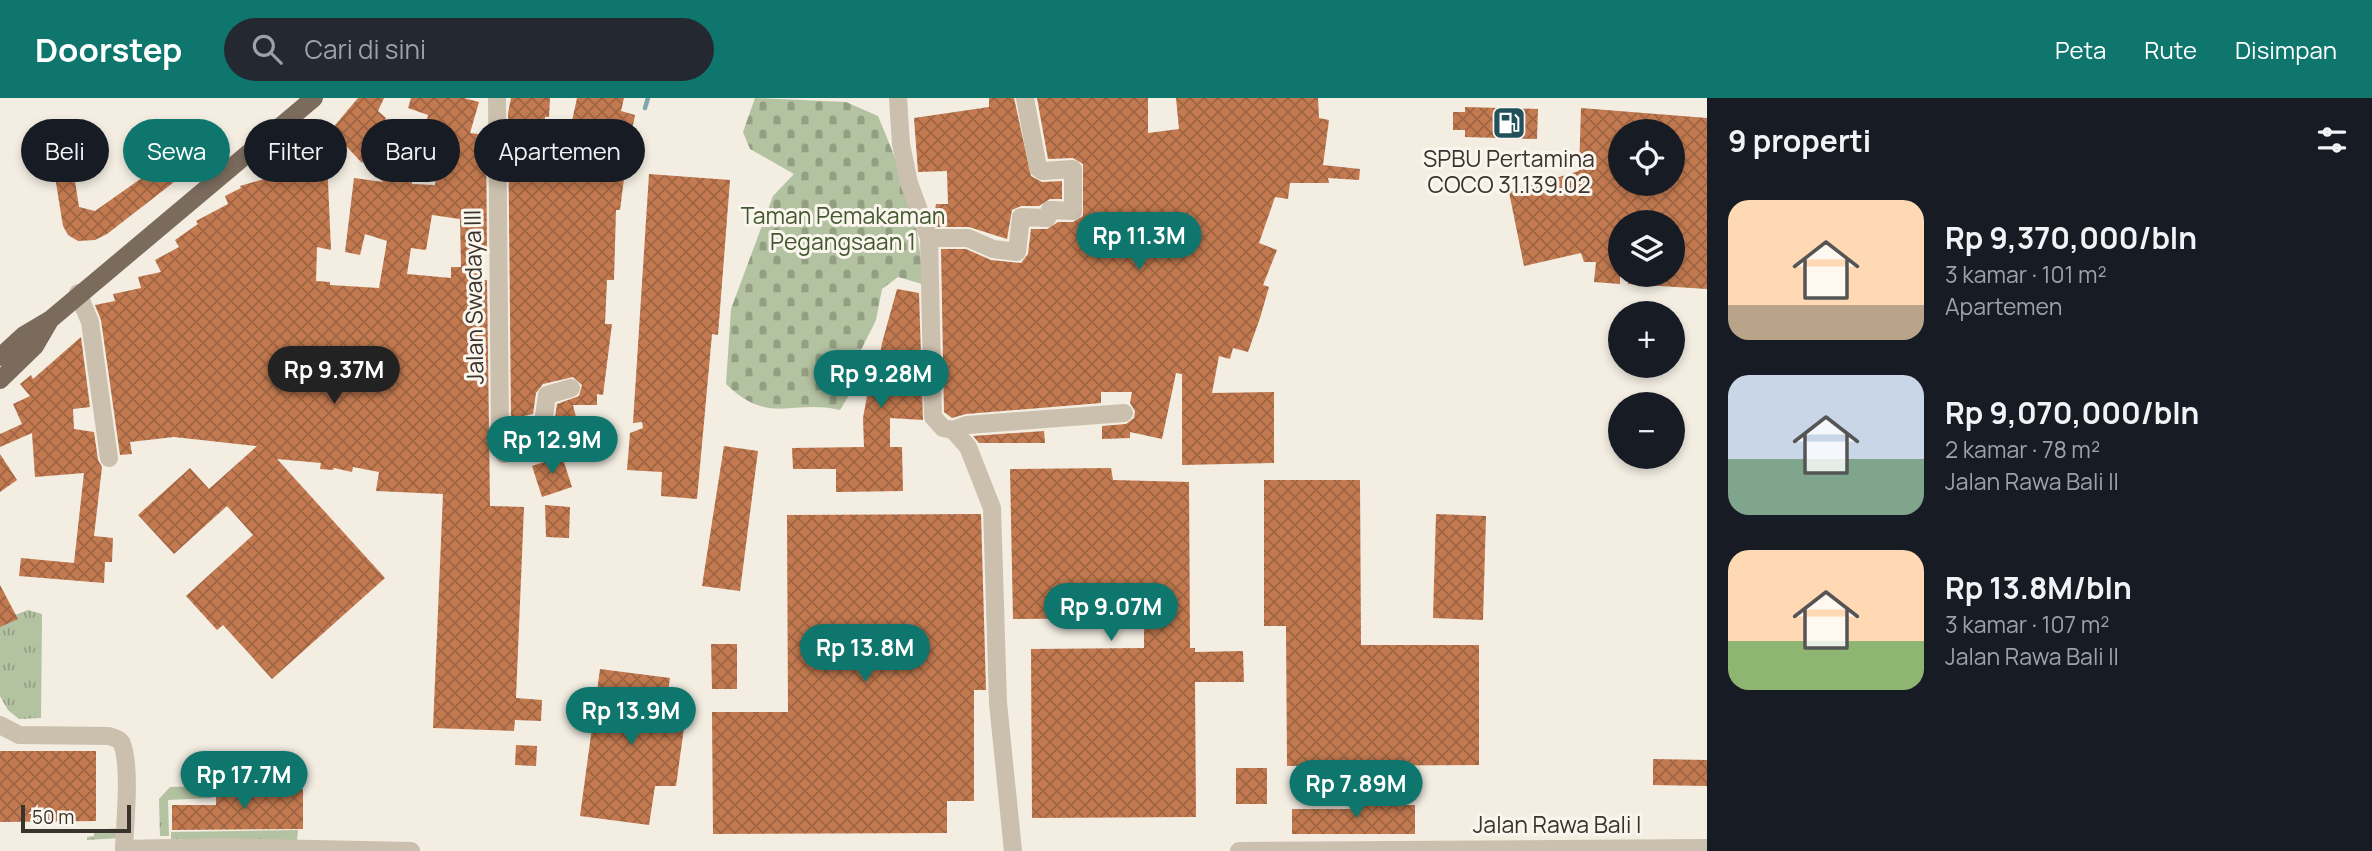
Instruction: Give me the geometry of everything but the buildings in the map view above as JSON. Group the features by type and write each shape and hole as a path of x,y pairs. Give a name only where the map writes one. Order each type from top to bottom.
{"main road":[{"path":"0,358 24,335 51,319 78,293 314,98"},
{"path":"0,380 35,346 51,319"}],"street":[{"name":"Jalan Swadaya III","path":"497,98 500,434 504,454"},
{"path":"898,98 906,170 929,238 933,417 943,428 953,430 977,424 1124,413"},
{"path":"929,238 968,238 993,249 1017,252 1021,218 1047,218 1050,210 1073,211 1073,169 1042,171 1038,168 1026,98"},
{"path":"78,293 90,322 109,458"},
{"path":"500,434 543,424 547,395 571,388"},
{"path":"953,430 968,447 992,508 998,703 1013,851"},
{"path":"0,725 19,735 109,736 122,743 125,770 124,849 219,847 411,851"},
{"name":"Jalan Rawa Bali I","path":"1239,851 1707,848"}],"green space":[{"name":"Taman Pemakaman Pegangsaan 1","path":"755,98 846,102 878,116 909,198 918,240 922,284 898,277 882,289 876,320 860,352 857,382 840,410 823,407 768,408 741,397 726,384 731,309 773,196 794,174 750,149 743,132"},
{"path":"28,610 42,614 41,718 19,719 8,710 0,696 0,621"},
{"path":"212,786 212,798 168,800 169,836 160,836 159,799 170,787"},
{"path":"120,828 120,838 87,840 87,837 94,836 94,830"},
{"path":"298,830 297,840 171,840 171,832"}],"waterway":[{"path":"645,108 648,98"}],"place":[{"name":"SPBU Pertamina COCO 31.139.02","path":"1509,123"}]}
